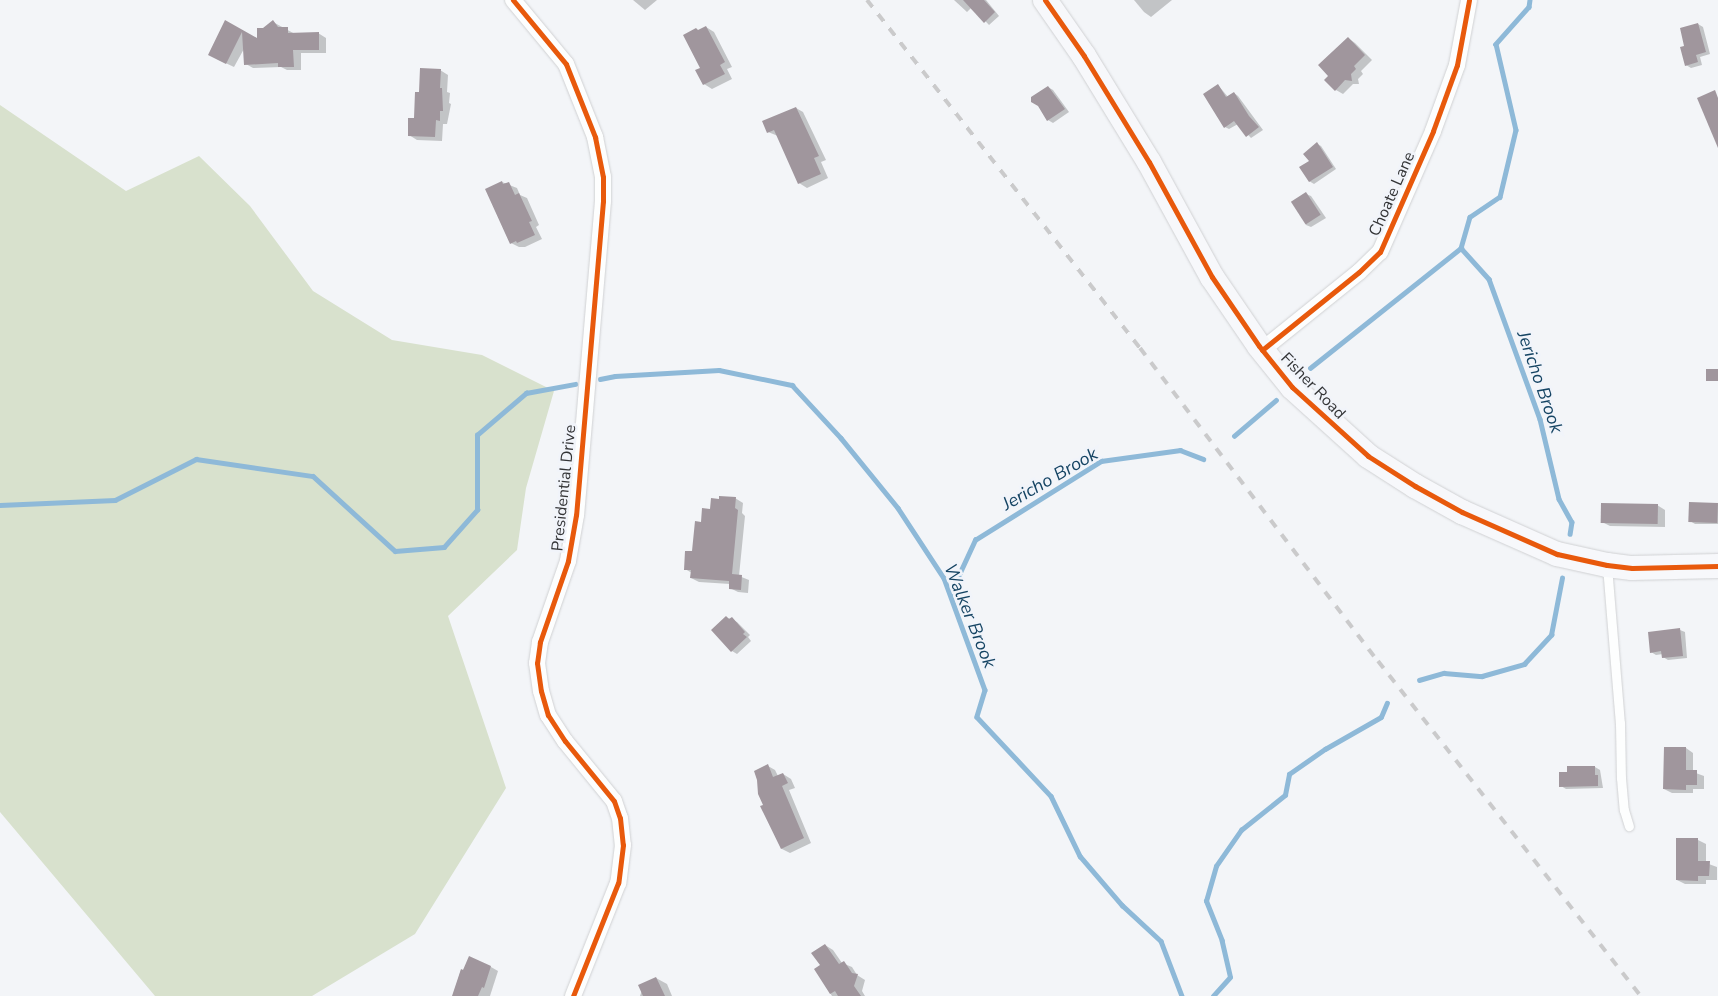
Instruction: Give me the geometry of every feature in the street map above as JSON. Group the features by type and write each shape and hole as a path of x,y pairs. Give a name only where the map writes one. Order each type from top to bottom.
{"street":[{"name":"Presidential Drive","path":"513,0 566,64 595,136 603,177 603,201 576,515 568,561 540,642 538,663 541,692 548,715 564,741 614,800 620,818 623,845 618,883 573,996"},
{"name":"Fisher Road","path":"1045,0 1084,56 1149,162 1212,277 1262,350 1292,387 1368,456 1415,486 1462,512 1558,554 1607,565 1666,568 1718,566"},
{"name":"Choate Lane","path":"1262,350 1359,272 1380,252 1433,131 1457,65 1469,0"}],"lane":[{"path":"1607,565 1620,723 1621,778 1624,810 1629,826"}],"green space":[{"path":"0,105 126,191 199,156 250,206 313,291 392,340 482,355 554,391 526,488 517,550 448,616 506,788 415,934 312,996 155,996 0,812"}],"building":[{"path":"963,0 984,0 995,12 984,23"},
{"path":"225,20 257,38 257,28 263,28 273,20 278,27 288,27 288,33 319,32 319,50 293,50 294,67 278,67 278,63 244,65 242,32 226,64 208,55"},
{"path":"1698,23 1706,52 1696,55 1698,62 1685,66 1680,47 1684,46 1680,28"},
{"path":"706,26 725,62 720,65 725,74 703,85 695,70 700,68 683,35 696,28 698,30"},
{"path":"1348,37 1365,55 1354,66 1356,69 1351,74 1352,81 1345,80 1335,91 1324,80 1328,76 1318,65"},
{"path":"420,68 441,69 440,88 442,88 443,111 440,111 440,121 436,120 435,137 408,136 408,118 414,118 415,92 419,92"},
{"path":"1218,84 1226,97 1234,92 1249,116 1259,127 1246,137 1234,121 1224,128 1203,94"},
{"path":"1048,86 1065,109 1047,121 1038,106 1031,102 1031,97"},
{"path":"1715,90 1718,98 1718,148 1697,98"},
{"path":"796,107 819,156 814,158 821,174 798,184 774,130 767,133 762,121"},
{"path":"1317,142 1333,167 1309,182 1299,167 1309,161 1303,154"},
{"path":"502,181 503,184 509,182 515,195 519,193 532,221 529,222 535,235 517,243 516,241 510,244 485,189"},
{"path":"1306,192 1321,215 1306,224 1291,202"},
{"path":"1706,369 1718,369 1718,381 1706,381"},
{"path":"719,496 736,497 735,508 738,510 732,574 742,575 741,590 729,589 729,581 690,578 691,570 684,570 685,551 692,551 695,521 701,522 702,508 710,509 711,498 719,499"},
{"path":"1689,502 1718,503 1717,523 1688,522"},
{"path":"1601,503 1658,504 1658,524 1601,523"},
{"path":"726,616 729,619 732,617 747,637 731,652 711,630"},
{"path":"1680,628 1683,656 1662,658 1661,651 1650,653 1648,632"},
{"path":"1664,747 1686,747 1686,770 1697,770 1697,785 1686,785 1686,790 1663,789"},
{"path":"768,764 773,777 783,773 788,783 782,786 804,838 781,849 760,806 763,805 758,794 754,771"},
{"path":"1567,766 1595,766 1595,775 1598,775 1598,786 1559,787 1559,772 1567,772"},
{"path":"1676,838 1698,838 1698,861 1710,861 1709,876 1698,876 1698,881 1676,880"},
{"path":"825,944 839,964 844,961 852,973 858,974 854,986 861,996 838,996 835,991 830,994 814,969 820,965 811,953"},
{"path":"469,956 491,966 484,988 482,987 478,996 452,996 461,969 463,970"},
{"path":"656,977 665,996 643,996 638,985"}],"waterway":[{"name":"Jericho Brook","path":"1530,0 1529,7 1496,44 1516,130 1500,197 1470,217 1461,248 1489,279 1540,419 1559,499 1572,522 1570,534"},
{"name":"Jericho Brook","path":"1310,368 1461,248"},
{"name":"Walker Brook","path":"600,379 615,376 719,370 792,385 841,438 898,508 944,578 985,690 977,717 1051,796 1080,856 1122,905 1161,941 1182,996"},
{"name":"Walker Brook","path":"0,505 115,500 196,459 313,476 395,551 444,547 477,510 477,435 526,393 575,384"},
{"name":"Jericho Brook","path":"1234,436 1276,400"},
{"name":"Jericho Brook","path":"950,594 975,540 1101,461 1180,450 1203,459"},
{"name":"Jericho Brook","path":"1419,680 1444,673 1482,676 1524,664 1551,635 1562,578"},
{"name":"Jericho Brook","path":"1213,996 1230,977 1222,941 1206,901 1216,866 1241,830 1285,795 1289,774 1325,749 1381,717 1387,703"}],"railway":[{"path":"867,0 1140,348 1378,661 1641,996"}],"cycle path":[{"path":"513,0 566,64 595,137 603,177 603,201 576,515 568,561 540,642 537,663 541,691 548,715 565,741 614,801 620,818 623,845 618,883 573,996"},
{"path":"1045,0 1084,56 1149,162 1212,277 1259,346 1292,387 1368,456 1415,486 1462,512 1557,554 1607,565 1632,568 1718,566"},
{"path":"1262,350 1359,272 1380,252 1433,131 1457,65 1469,0"}]}
